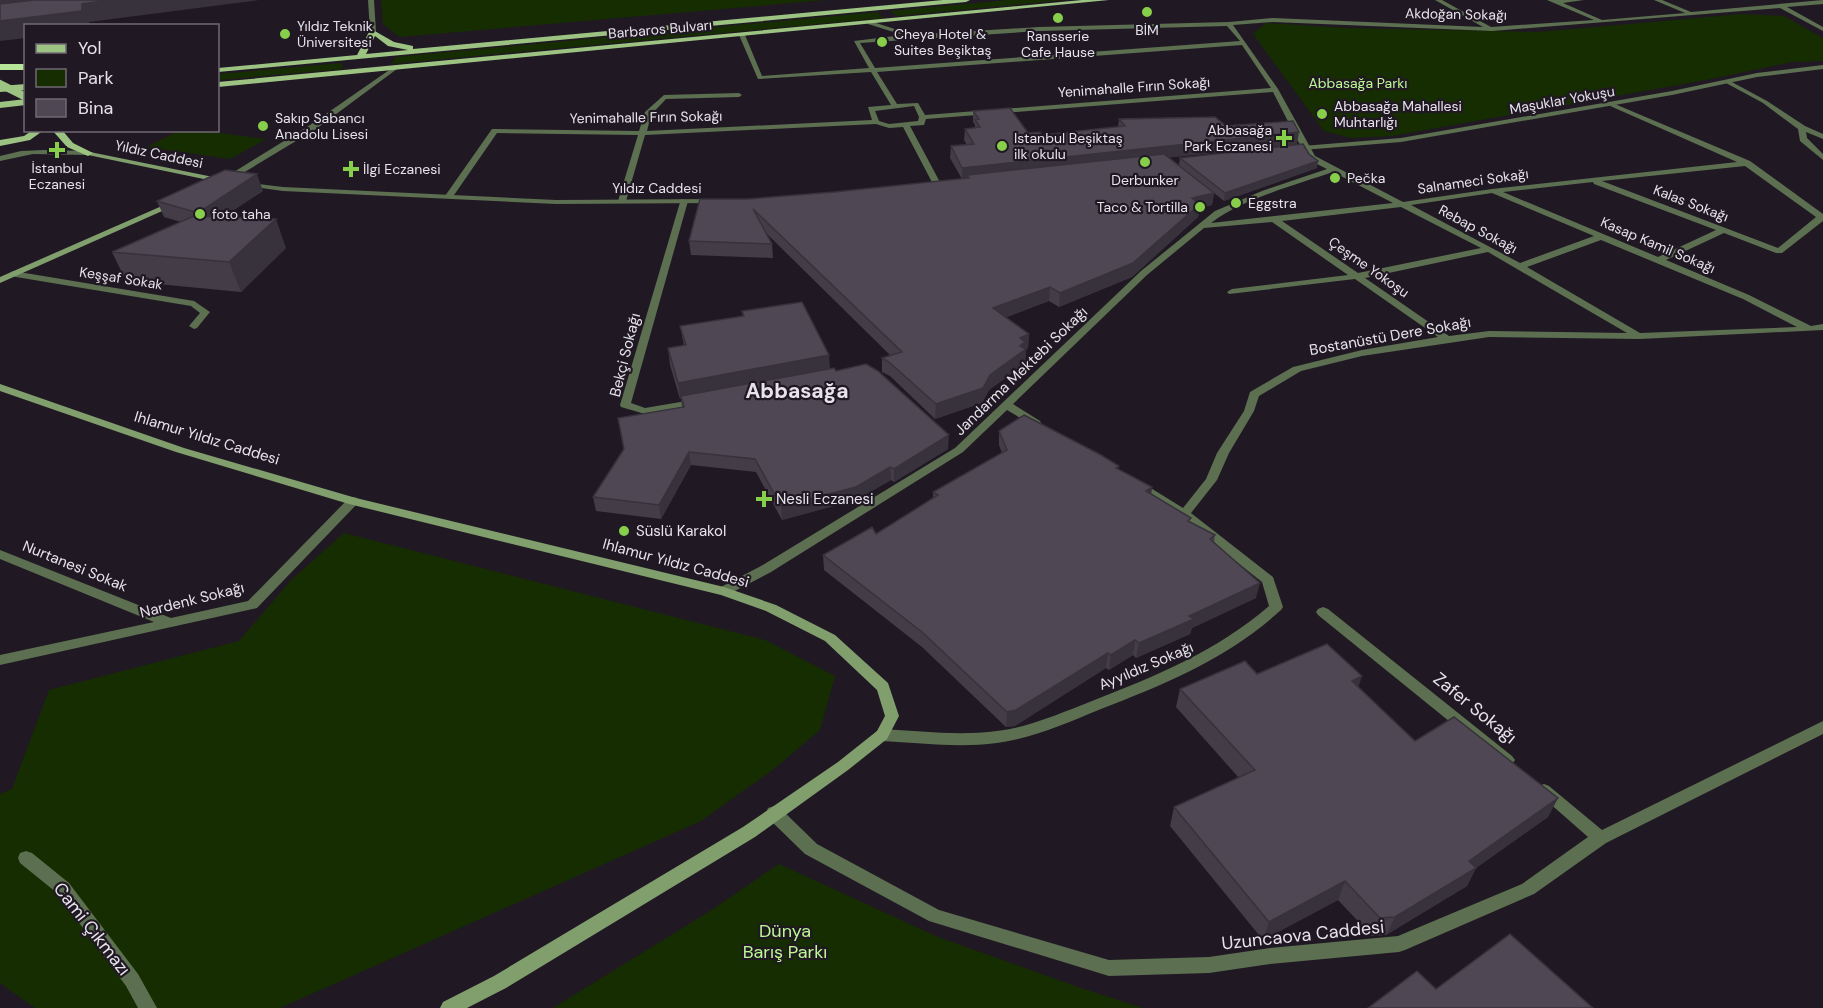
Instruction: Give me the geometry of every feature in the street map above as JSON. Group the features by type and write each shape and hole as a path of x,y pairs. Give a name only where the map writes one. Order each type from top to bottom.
{"highway":[{"path":"0,67 24,68"}],"main road":[{"name":"Barbaros Bulvarı","path":"219,70 966,0"},
{"name":"Barbaros Bulvarı","path":"219,85 1105,0"},
{"path":"395,68 374,64 360,57 373,32 380,39 397,46 434,51"},
{"path":"0,84 24,96"},
{"path":"0,89 24,87"},
{"path":"0,105 24,102"},
{"path":"0,143 27,138 37,132"},
{"path":"58,132 70,145 88,153"},
{"name":"Yıldız Caddesi","path":"88,153 224,181"},
{"path":"203,191 224,181"},
{"path":"0,280 182,201"},
{"name":"Ihlamur Yıldız Caddesi","path":"0,387 180,450 352,501 724,591 771,608 830,638 883,687 892,716 882,735"},
{"path":"449,1008 500,982 749,832 843,766 882,735"}],"street":[{"path":"371,0 373,32"},
{"path":"1438,0 1492,29"},
{"path":"1553,1 1581,0"},
{"path":"1657,0 1692,14"},
{"path":"1553,1 1603,21"},
{"name":"Akdoğan Sokağı","path":"872,70 856,42 909,36 1039,29 1229,24 1274,20 1492,29 1497,27 1520,28 1823,2"},
{"path":"1780,6 1823,29"},
{"path":"870,23 909,36"},
{"path":"1229,24 1275,90 1304,147 1282,150"},
{"path":"742,35 760,78 1244,43"},
{"name":"Maşuklar Yokuşu","path":"1304,147 1401,140 1823,66"},
{"path":"224,181 312,127 395,68"},
{"path":"872,70 895,106"},
{"path":"1728,82 1765,102 1802,128 1823,137"},
{"name":"Yenimahalle Fırın Sokağı","path":"923,117 1275,90"},
{"path":"622,201 648,114 664,97 740,95"},
{"path":"876,122 871,109 916,104 923,117 921,123 906,125 935,187 951,185"},
{"path":"1610,104 1747,164 1822,217"},
{"name":"Yenimahalle Fırın Sokağı","path":"449,196 495,131 644,133 876,122 889,126 906,125"},
{"path":"1802,128 1803,140 1823,158"},
{"name":"Rebap Sokağı","path":"1304,147 1312,158 1332,170 1488,249 1640,336"},
{"path":"0,159 18,153 88,153"},
{"name":"Salnameci Sokağı","path":"1202,226 1402,204 1492,190 1747,164"},
{"name":"Jandarma Mektebi Sokağı","path":"724,591 766,569 955,446 1006,405 1144,273 1202,226 1222,206 1332,170"},
{"name":"Kalas Sokağı","path":"1593,180 1779,251 1822,217"},
{"name":"Yıldız Caddesi","path":"224,181 284,189 556,202 718,201"},
{"name":"Kasap Kamil Sokağı","path":"1492,190 1746,297 1810,329"},
{"name":"Bekçi Sokağı","path":"684,201 625,405 645,411 710,401"},
{"name":"Çeşme Yokoşu","path":"1274,219 1447,339"},
{"path":"1659,260 1724,230"},
{"path":"1518,267 1603,236"},
{"path":"1232,292 1359,276 1488,249"},
{"name":"Keşşaf Sokak","path":"13,274 194,304 205,312 194,326"},
{"name":"Bostanüstü Dere Sokağı","path":"1184,514 1211,480 1223,453 1249,411 1254,394 1298,369 1362,353 1489,334 1640,336 1823,327"},
{"path":"1006,405 1046,429"},
{"path":"1125,478 1184,514"},
{"name":"Nardenk Sokağı","path":"0,660 252,604 352,501"},
{"name":"Ayyıldız Sokağı","path":"882,735 961,738 994,737 1027,732 1152,683 1202,660 1254,629 1276,607 1268,580 1184,514"},
{"name":"Nurtanesi Sokak","path":"0,554 171,623"},
{"name":"Zafer Sokağı","path":"1323,612 1473,730 1518,769"},
{"name":"Uzuncaova Caddesi","path":"774,813 812,849 935,916 1109,968 1209,965 1270,956 1399,944 1528,889 1600,838 1823,727"},
{"path":"1536,784 1600,838"},
{"name":"Cami Çıkmazı","path":"26,858 63,888 132,980 148,1008"}],"green space":[{"path":"381,0 826,0 400,37 383,24"},
{"path":"1009,0 1065,0 897,16 890,11"},
{"path":"877,12 883,18 391,64 396,57"},
{"name":"Abbasağa Parkı","path":"1742,14 1784,16 1823,38 1823,61 1792,62 1706,80 1392,136 1351,138 1324,131 1253,34 1266,23 1348,28 1538,32"},
{"path":"342,63 343,69 219,80 219,74"},
{"path":"176,132 211,132 266,139 230,159 147,147"},
{"path":"344,533 765,640 835,676 820,730 774,769 701,821 280,1008 35,1008 0,983 0,794 12,789 49,690 239,641 292,579"},
{"name":"Dünya Barış Parkı","path":"779,864 938,937 1143,1008 553,1008 710,911"}],"building":[{"path":"35,0 110,0 82,4 82,11 0,21 0,4"},
{"path":"1010,108 1028,133 1040,132 1042,135 1125,126 1119,119 1215,117 1226,126 1293,121 1299,132 962,168 951,146 974,144 965,129 980,127 975,120 979,119 973,111"},
{"path":"1303,144 1309,154 1318,161 1225,193 1180,158"},
{"path":"1164,154 1214,193 1192,198 1200,204 1133,263 1060,293 1050,287 993,308 1029,334 1020,338 1025,342 1020,346 1026,349 990,375 983,388 936,404 882,358 902,352 753,209 772,244 689,241 700,199 748,199 834,192"},
{"path":"225,170 257,174 198,213 157,201"},
{"path":"194,216 276,219 229,262 112,252"},
{"path":"802,302 829,355 678,383 668,348 686,345 680,326 744,316 742,311"},
{"path":"866,364 878,371 949,435 894,469 890,467 856,487 781,506 755,459 689,452 659,505 593,497 624,449 618,418 684,407 681,396"},
{"path":"1024,415 1101,455 1119,466 1116,468 1152,487 1146,491 1191,518 1188,521 1215,535 1210,539 1260,583 1189,616 1194,619 1139,643 1135,640 1111,655 1108,653 1016,710 1007,712 922,632 823,555 872,527 876,534 938,495 933,492 1007,450 999,431"},
{"path":"1327,644 1362,676 1352,681 1415,741 1454,717 1558,798 1469,861 1476,868 1395,917 1380,918 1345,881 1269,922 1174,807 1255,770 1180,689 1245,661 1257,674"},
{"path":"1510,934 1593,1008 1368,1008 1417,971 1436,989"}],"place":[{"name":"BİM","path":"1147,12"},
{"name":"Ransserie Cafe Hause","path":"1058,18"},
{"name":"Yıldız Teknik Üniversitesi","path":"285,34"},
{"name":"Cheya Hotel & Suites Beşiktaş","path":"882,42"},
{"name":"Abbasağa Mahallesi Muhtarlığı","path":"1322,114"},
{"name":"Sakıp Sabancı Anadolu Lisesi","path":"263,126"},
{"name":"Abbasağa Park Eczanesi","path":"1284,138"},
{"name":"Istanbul Beşiktaş ilk okulu","path":"1002,146"},
{"name":"İstanbul Eczanesi","path":"57,150"},
{"name":"Derbunker","path":"1145,162"},
{"name":"İlgi Eczanesi","path":"351,169"},
{"name":"Pečka","path":"1335,178"},
{"name":"Eggstra","path":"1236,203"},
{"name":"Taco & Tortilla","path":"1200,207"},
{"name":"foto taha","path":"200,214"},
{"name":"Nesli Eczanesi","path":"764,499"},
{"name":"Süslü Karakol","path":"624,531"}],"district":[{"name":"Abbasağa","path":"797,391"}]}
